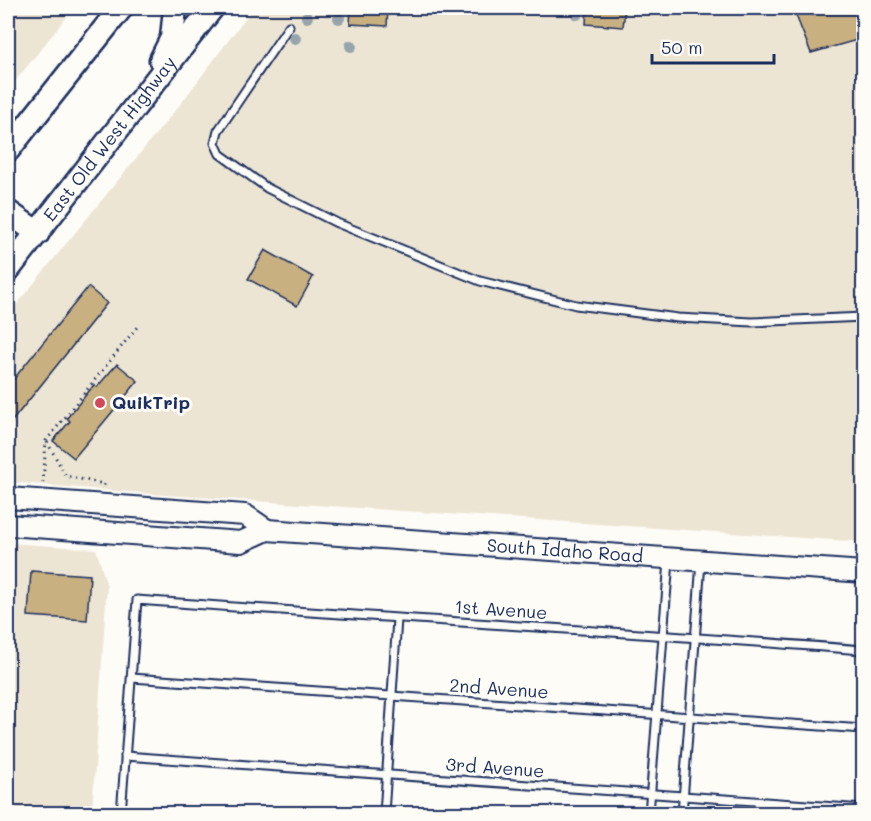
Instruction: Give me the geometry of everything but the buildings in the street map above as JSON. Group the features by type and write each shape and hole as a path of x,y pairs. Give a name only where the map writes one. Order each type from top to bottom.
{"main road":[{"path":"8,150 121,8"},
{"path":"140,102 172,39 176,8"},
{"name":"East Old West Highway","path":"8,270 212,8"},
{"path":"8,212 38,232"},
{"name":"South Idaho Road","path":"8,498 245,515 267,530"},
{"name":"South Idaho Road","path":"8,525 241,542 267,530 864,572"}],"lane":[{"path":"289,26 218,131 215,143 220,154 267,188 337,223 480,281 576,305 678,318 752,322 864,317"},
{"path":"649,813 669,559"},
{"path":"682,813 701,561"},
{"name":"1st Avenue","path":"132,678 137,600 864,650"},
{"path":"384,813 397,619"},
{"path":"121,813 132,678"},
{"name":"2nd Avenue","path":"132,678 864,729"},
{"name":"3rd Avenue","path":"125,756 864,809"}],"path":[{"path":"43,488 46,441 137,327"},
{"path":"46,441 66,476 104,484 104,492"}],"shaded area":[{"path":"8,8 74,8 8,90"},
{"path":"253,8 863,8 863,542 152,494 8,482 8,315 182,102"},
{"path":"8,543 96,549 107,586 92,813 8,813"}],"place":[{"name":"QuikTrip","path":"100,403"}]}
